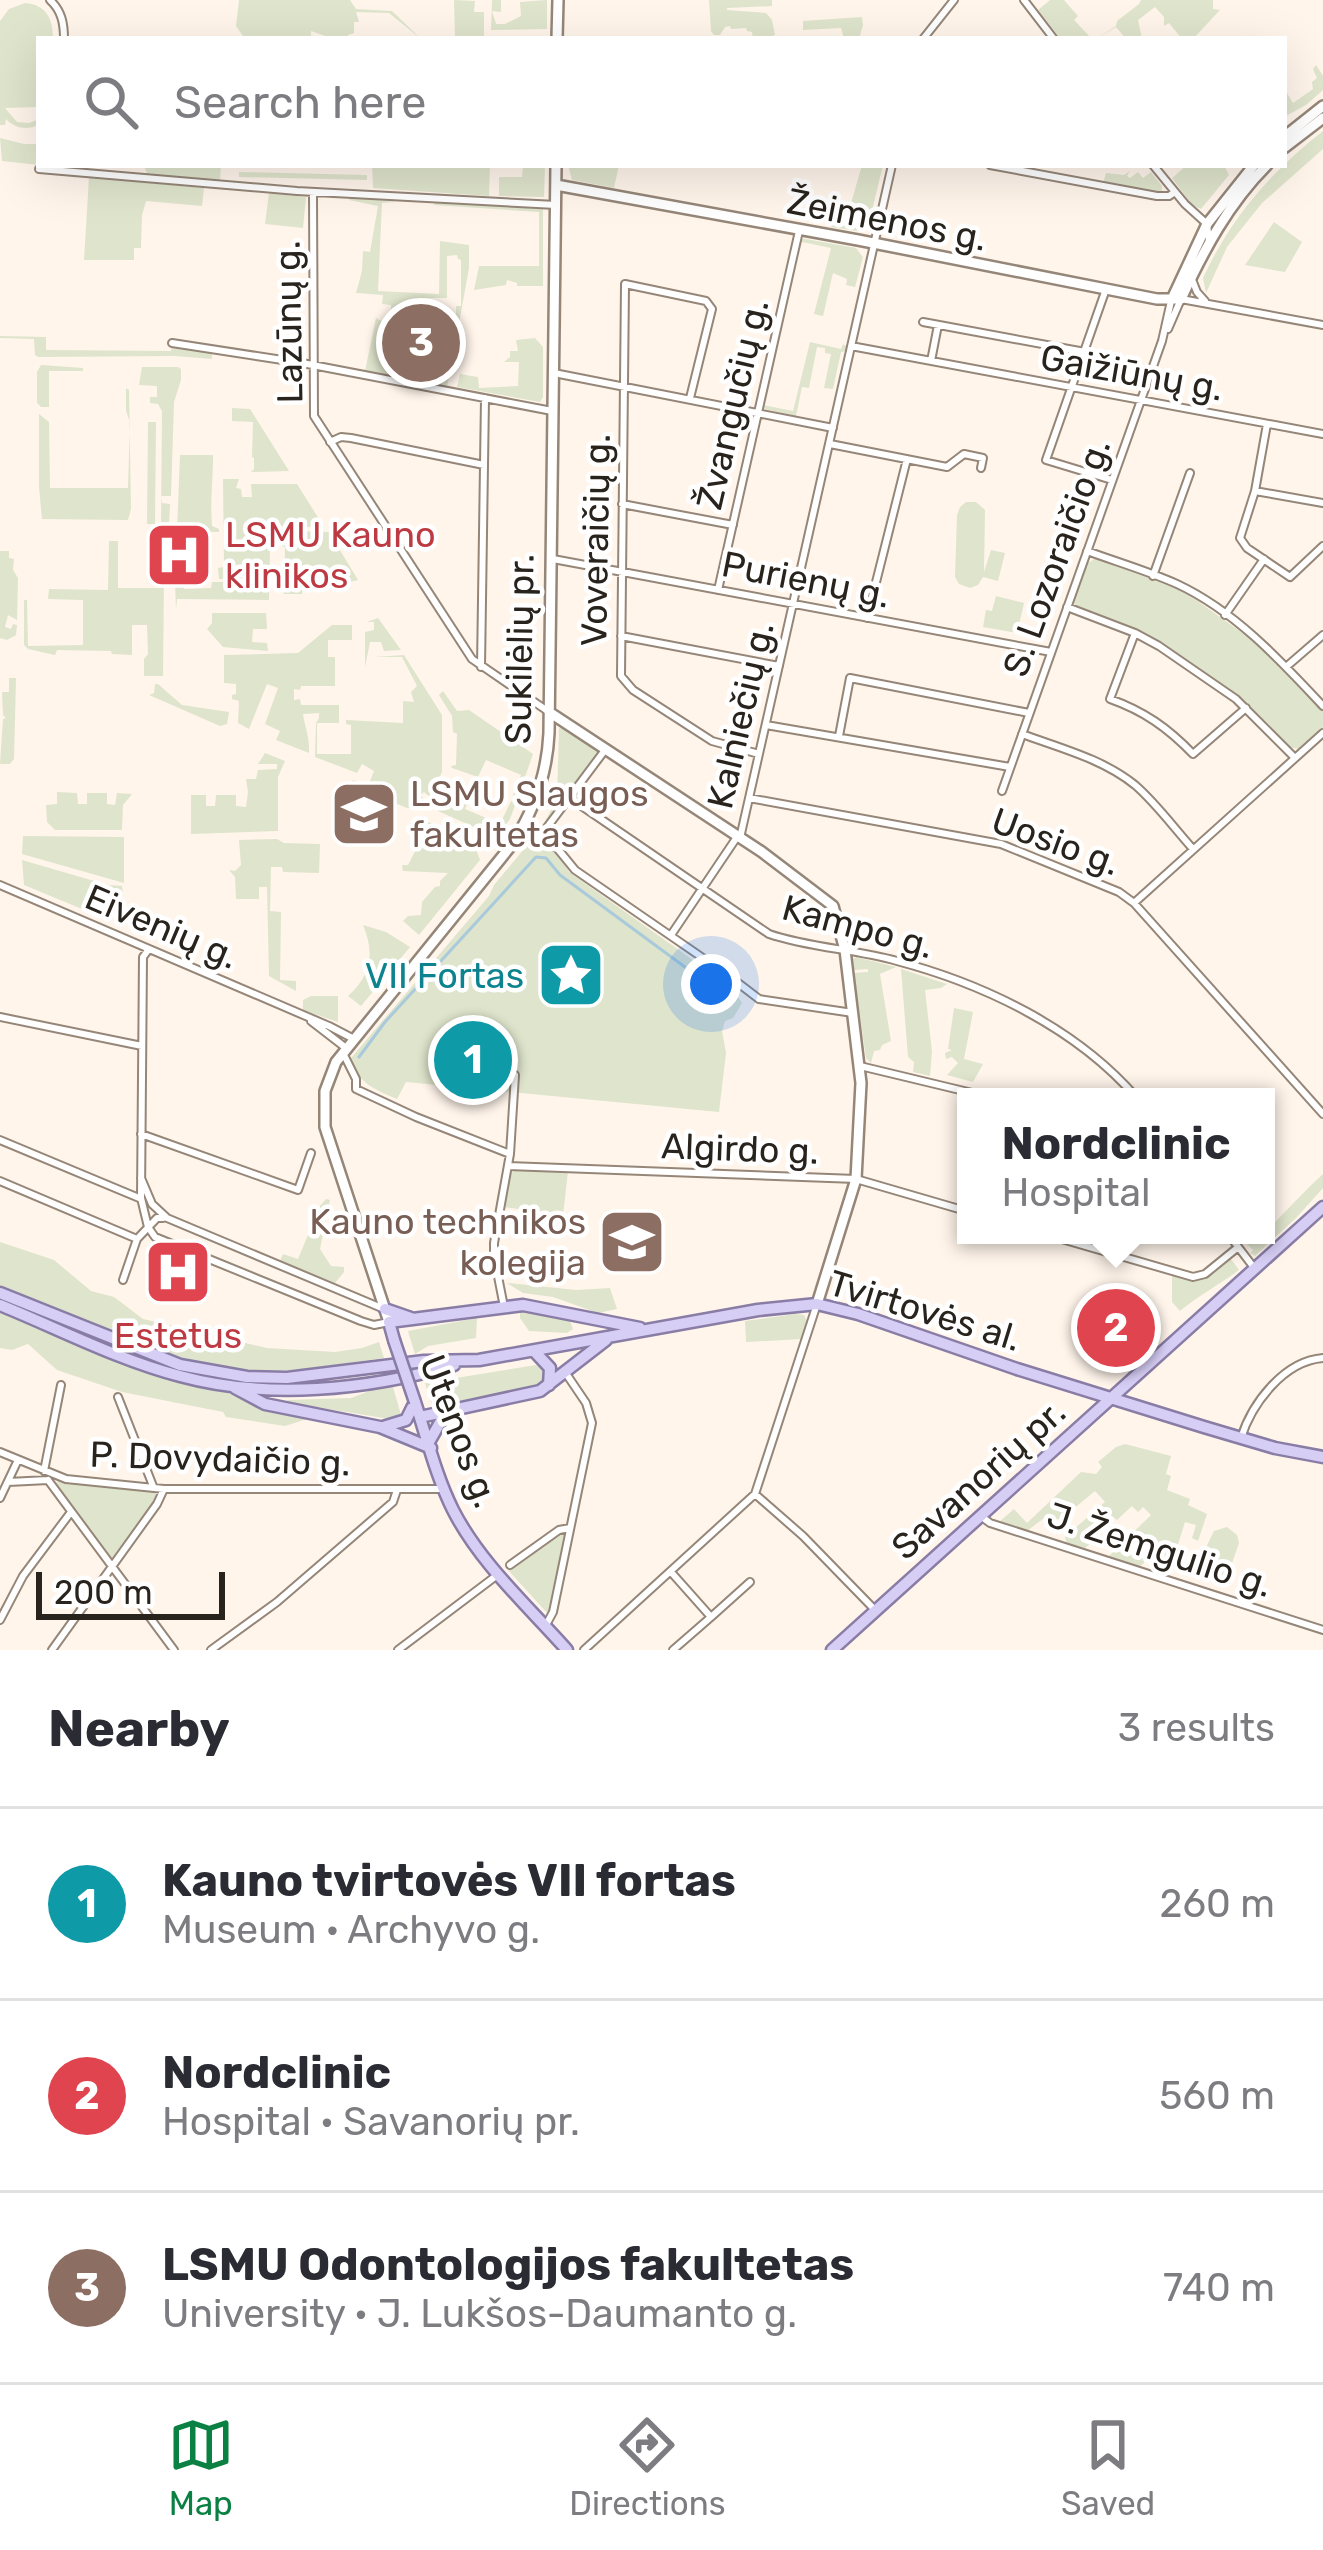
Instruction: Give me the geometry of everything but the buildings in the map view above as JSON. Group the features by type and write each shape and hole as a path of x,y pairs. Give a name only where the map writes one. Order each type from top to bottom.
{"main road":[{"path":"557,36 558,0"},
{"path":"1287,135 1323,106"},
{"path":"1287,146 1323,118"},
{"name":"Sukilėlių pr.","path":"394,1340 325,1126 323,1106 326,1085 348,1047 520,832 543,775 549,712 556,168"},
{"path":"1177,299 1207,224 1252,168"},
{"path":"1177,299 1223,219 1264,168"},
{"name":"Žeimenos g.","path":"556,184 1106,290 1177,299"},
{"name":"Lazūnų g.","path":"549,712 739,838"},
{"name":"Kalniečių g.","path":"739,838 830,902 845,950 860,1066 856,1179 817,1304"},
{"name":"Savanorių pr.","path":"832,1650 1323,1207"},
{"path":"1312,1217 1322,1227"},
{"path":"0,1293 142,1352 208,1372 287,1378 424,1361 470,1361"},
{"name":"Tvirtovės al.","path":"470,1361 817,1304 1241,1438 1323,1457"},
{"path":"0,1305 154,1368 232,1386 326,1388 427,1373 470,1361"},
{"path":"387,1316 460,1315 537,1306 646,1330"},
{"path":"568,1312 578,1325 571,1345"},
{"path":"420,1417 549,1385 613,1336"},
{"name":"Utenos g.","path":"394,1340 444,1489 468,1534 567,1650"},
{"path":"536,1352 550,1368 549,1385"},
{"path":"232,1386 265,1404 380,1427 430,1445 442,1419 456,1409"},
{"path":"274,1389 276,1402 296,1412"},
{"path":"380,1427 406,1420 415,1402"}],"street":[{"path":"50,0 63,20 64,36"},
{"path":"925,36 954,0"},
{"path":"1024,0 1052,36"},
{"name":"Kalniečių g.","path":"739,838 891,168"},
{"path":"1006,168 1157,196 1175,192"},
{"path":"1155,168 1196,217 1207,224 1223,219"},
{"path":"39,169 556,206"},
{"name":"Lazūnų g.","path":"313,192 314,416 462,644 481,667 549,712"},
{"path":"1207,224 1209,241"},
{"name":"Žvangučių g.","path":"718,590 799,229"},
{"path":"1191,277 1208,304"},
{"name":"Voveraičių g.","path":"690,398 710,304 625,284 621,676 625,684 712,741 759,754"},
{"path":"1106,290 1046,460 1112,480"},
{"name":"Žeimenos g.","path":"1177,299 1323,325"},
{"name":"S. Lozoraičio g.","path":"1002,791 1177,299"},
{"path":"923,322 1084,352"},
{"path":"931,361 938,325"},
{"path":"172,343 553,411"},
{"name":"Gaižiūnų g.","path":"851,346 1323,434"},
{"path":"553,373 833,428"},
{"path":"481,667 485,398"},
{"path":"1267,424 1241,542 1290,577 1323,546"},
{"path":"330,442 350,438 484,465"},
{"path":"830,443 947,467 964,454 983,458 981,468"},
{"path":"867,618 907,459"},
{"path":"1153,576 1190,472"},
{"path":"1255,491 1323,503"},
{"path":"622,504 733,526"},
{"path":"1087,551 1178,585 1225,615 1268,647 1323,706"},
{"name":"Purienų g.","path":"551,559 1051,652"},
{"path":"1225,615 1264,560"},
{"path":"1067,607 1135,633 1227,692 1295,758"},
{"path":"1135,633 1110,698 1149,716 1193,754 1246,709"},
{"path":"1286,667 1323,635"},
{"path":"621,636 779,666"},
{"path":"839,736 850,678 1029,713"},
{"path":"766,725 1010,767"},
{"path":"1134,902 1323,733"},
{"path":"1022,734 1117,773 1137,787 1193,849"},
{"path":"1313,742 1323,753"},
{"path":"605,750 539,838 557,848 575,870 759,999 853,1012"},
{"name":"Kampo g.","path":"570,798 770,934 898,961 946,978 1047,1022 1126,1088"},
{"name":"Uosio g.","path":"749,798 1001,844 1119,892 1134,902 1322,1111"},
{"path":"671,935 739,838"},
{"name":"Eivenių g.","path":"0,885 304,1015 348,1047"},
{"path":"149,949 143,957 141,1178 148,1227 155,1237 361,1321 374,1325 387,1316"},
{"path":"0,1017 142,1046"},
{"path":"348,1047 356,1089 510,1154"},
{"path":"860,1066 957,1089"},
{"path":"503,1307 494,1256 510,1154 515,1075"},
{"path":"142,1134 298,1190 311,1153"},
{"path":"0,1140 144,1198 167,1218 387,1316"},
{"name":"Algirdo g.","path":"508,1166 856,1179 957,1208"},
{"path":"0,1181 137,1239"},
{"path":"123,1280 137,1239 157,1218 167,1218"},
{"path":"1079,1244 1193,1277 1205,1274 1238,1248"},
{"path":"1235,1244 1255,1269"},
{"name":"Kalniečių g.","path":"584,1650 755,1494 817,1304"},
{"path":"1241,1438 1247,1418 1283,1372 1306,1359 1323,1358"},
{"path":"545,1626 552,1618 592,1417 565,1372"},
{"path":"61,1385 48,1476 173,1650"},
{"path":"118,1397 153,1486"},
{"name":"P. Dovydaičio g.","path":"0,1452 48,1476 164,1489 444,1489"},
{"path":"0,1498 18,1460"},
{"path":"8,1482 48,1476"},
{"path":"52,1650 158,1504 164,1489"},
{"path":"211,1650 297,1586 393,1502 397,1490"},
{"path":"755,1494 876,1611"},
{"path":"0,1620 23,1576 71,1512"},
{"name":"J. Žemgulio g.","path":"982,1517 1323,1630"},
{"path":"510,1565 559,1530 570,1528"},
{"path":"670,1571 711,1617"},
{"path":"398,1650 499,1574"},
{"path":"674,1650 750,1582"}],"green space":[{"path":"239,0 350,0 356,9 392,11 418,36 389,13 356,12 359,22 354,22 354,33 348,36 311,31 311,36 243,36 236,26"},
{"path":"454,0 475,1 474,12 484,12 484,36 455,36"},
{"path":"492,0 501,0 501,12 492,11 496,24 505,24 521,16 520,2 547,0 547,29 491,30"},
{"path":"709,0 772,0 772,6 727,10 766,13 775,35 753,36 746,28 730,26 720,35 711,31"},
{"path":"1050,0 1064,0 1089,36 1059,36 1038,10"},
{"path":"1141,0 1213,0 1213,9 1220,10 1196,36 1180,36 1169,23 1164,26 1164,17 1155,7 1138,20 1141,36 1124,36 1116,27 1101,36"},
{"path":"25,3 39,7 52,25 53,36 36,36 36,107 5,108 17,122 36,120 36,126 25,128 6,119 0,125 0,21 9,9"},
{"path":"862,17 863,25 860,36 843,36 841,28 803,30 803,21"},
{"path":"1316,65 1323,76 1323,90 1287,115 1287,93 1293,103 1313,89 1317,78"},
{"path":"1323,131 1323,149 1262,203 1227,247 1206,293 1203,278 1214,256 1240,215 1281,168 1287,168 1287,162"},
{"path":"0,138 36,144 36,165 2,161"},
{"path":"145,168 221,168 220,180 147,174"},
{"path":"372,168 490,168 489,196 373,188"},
{"path":"523,168 545,168 544,197 499,196 499,177 522,177"},
{"path":"569,168 618,168 614,188 572,180"},
{"path":"861,168 882,168 869,223 857,231 831,227 832,222 846,221 848,212 836,209 837,201 845,206 851,203"},
{"path":"1184,168 1226,168 1229,175 1201,209 1192,205 1172,178"},
{"path":"1130,171 1130,178 1151,172 1162,191 1103,183 1106,173"},
{"path":"239,172 367,175 367,180 239,177"},
{"path":"89,177 204,188 202,206 146,201 141,248 134,248 134,260 84,260"},
{"path":"269,193 306,197 303,228 265,224"},
{"path":"350,197 396,202 382,203 378,291 439,294 440,241 469,245 458,329 434,326 434,316 456,314 456,306 461,306 457,255 447,256 447,298 425,298 422,315 391,309 382,304 383,295 356,293 378,206"},
{"path":"435,202 543,209 543,286 517,286 507,280 506,285 474,290 479,266 539,266 539,212"},
{"path":"1274,222 1302,242 1285,272 1245,265"},
{"path":"800,238 856,248 863,257 855,287 833,273 823,316 814,314 831,248 802,242 795,260"},
{"path":"376,318 385,323 381,345 453,360 447,386 365,371"},
{"path":"0,336 46,337 46,350 171,351 172,345 212,350 212,359 38,357 34,339"},
{"path":"535,338 543,347 540,402 457,387 460,374 478,377 479,388 518,386 519,362 504,362 510,351 518,351 516,340"},
{"path":"810,342 847,347 841,352 833,389 824,388 831,354 817,347 809,388 802,387 796,416 765,409 763,405 793,411"},
{"path":"41,365 83,368 49,371 49,407 37,403"},
{"path":"142,367 181,369 174,402 171,496 161,496 162,411 158,404 150,403 150,397 157,397 157,386 139,385"},
{"path":"232,408 250,409 289,471 251,472 253,422 232,421"},
{"path":"39,414 49,422 50,488 128,488 130,432 128,520 42,519"},
{"path":"148,422 156,422 155,524 147,524"},
{"path":"180,455 213,455 212,526 219,532 177,531"},
{"path":"223,479 239,479 236,488 241,489 242,497 252,497 251,484 297,484 324,527 261,527 261,542 270,547 269,600 177,599 176,610 175,583 183,583 184,589 238,582 219,579 218,568 224,567"},
{"path":"161,498 162,503 170,504 169,526 161,526"},
{"path":"966,502 976,502 985,510 984,572 991,550 1005,553 998,581 983,577 970,588 955,577 957,515"},
{"path":"292,531 329,532 358,580 342,584 341,575 303,576 302,594 284,594 282,538"},
{"path":"109,541 118,541 118,588 161,588 164,575 163,676 144,676 147,625 132,625 132,655 57,650 55,655 24,645 27,600 28,646 83,645 83,600 48,599 49,589 108,590"},
{"path":"0,551 9,551 18,578 17,620 8,615 5,627 17,625 16,635 7,640 0,638"},
{"path":"1096,558 1177,589 1265,649 1323,710 1323,727 1299,749 1289,747 1242,700 1150,637 1075,607 1088,563"},
{"path":"996,596 1024,603 1017,633 983,627 986,610 992,611"},
{"path":"212,613 266,613 267,629 253,629 252,642 267,643 268,651 223,647 207,629"},
{"path":"378,618 401,650 384,651 381,642 370,642 365,667 365,632 374,630 374,622 367,622"},
{"path":"332,625 352,625 352,640 328,640 328,657 335,657 335,686 294,689 294,700 300,699 301,705 339,705 339,723 317,723 317,754 351,754 351,725 346,720 403,723 403,701 414,702 411,692 417,686 402,657 374,657 404,655 442,715 442,772 430,797 424,792 420,795 428,806 425,809 407,808 350,784 353,780 368,786 374,771 362,764 357,773 315,757 316,723 319,713 303,714 309,753 276,740 280,731 265,724 278,688 267,684 249,729 238,723 239,701 232,699 236,684 224,683 224,655 298,653"},
{"path":"9,678 16,678 14,759 0,764 6,718 2,692 9,692"},
{"path":"155,684 182,705 229,712 227,724 220,726 149,695"},
{"path":"443,691 457,711 469,710 533,754 518,797 513,795 521,775 486,760 478,777 452,768 457,734 439,695"},
{"path":"565,727 600,753 538,834 557,799 559,728"},
{"path":"265,753 285,761 278,777 278,831 191,834 191,795 206,795 206,806 215,806 216,795 236,795 236,806 246,807 246,779 256,779 258,770 277,769 277,764 258,764"},
{"path":"452,784 472,792 465,809 500,824 511,801 516,803 502,830 483,831 438,811"},
{"path":"57,792 77,793 78,804 87,804 87,793 107,793 107,804 115,805 117,793 132,794 123,805 122,830 55,830 47,822 46,805 57,804"},
{"path":"426,821 471,842 480,860 419,935 403,921 421,915 422,902 448,873 403,871 402,865 408,865 424,834 419,831"},
{"path":"23,836 124,837 124,883 22,854"},
{"name":"VII Fortas","path":"534,837 559,856 569,872 731,987 742,1003 722,1031 726,1053 719,1112 406,1082 397,1099 357,1074 351,1058"},
{"path":"239,840 320,844 319,873 271,867 270,911 281,912 280,980 296,981 296,991 269,976 267,887 259,887 259,899 236,899 235,877 229,870 241,865"},
{"path":"22,860 122,886 123,896 111,897 111,921 24,885"},
{"path":"363,925 410,947 361,1006 348,996 369,964"},
{"path":"856,957 896,967 880,974 891,1041 874,1051 871,1063 866,1058 854,973 868,969 854,970"},
{"path":"901,969 947,984 925,990 930,1076 913,1072 914,1062 908,1057"},
{"path":"338,996 338,1022 303,1010 303,1000"},
{"path":"954,1008 973,1012 964,1059 983,1064 973,1082 947,1075 958,1063 952,1057 946,1059 945,1053 952,1050 948,1049"},
{"path":"517,1169 568,1171 563,1216 504,1207 510,1174"},
{"path":"1323,1174 1323,1188 1275,1237 1275,1222"},
{"path":"326,1199 330,1200 320,1249 331,1266 344,1267 335,1283 280,1261 283,1254 298,1259"},
{"path":"0,1242 54,1260 91,1291 114,1297 143,1319 267,1348 335,1352 379,1342 384,1358 273,1371 236,1369 175,1356 0,1287"},
{"path":"1247,1244 1268,1244 1255,1256 1250,1253 1253,1250"},
{"path":"1231,1259 1239,1270 1180,1311 1172,1302 1172,1273 1201,1279"},
{"path":"507,1283 576,1290 610,1288 617,1309 598,1313 553,1297 523,1293"},
{"path":"520,1311 570,1321 573,1329 567,1333 529,1331"},
{"path":"0,1312 146,1372 307,1419 285,1426 226,1417 223,1412 122,1392 57,1370 28,1344 12,1350 0,1348"},
{"path":"796,1314 807,1321 802,1339 746,1342 745,1321"},
{"path":"477,1318 476,1338 428,1346 415,1354 408,1331"},
{"path":"536,1365 546,1371 544,1383 435,1407 425,1383"},
{"path":"393,1387 401,1415 395,1420 286,1400 351,1398"},
{"path":"1125,1444 1171,1456 1167,1490 1190,1499 1188,1505 1207,1514 1198,1541 1192,1538 1196,1525 1185,1522 1173,1560 1148,1553 1139,1567 1109,1556 1151,1515 1143,1507 1138,1512 1132,1506 1117,1520 1112,1516 1086,1539 1090,1544 1085,1548 1067,1544 1065,1537 1105,1502 1095,1491 1060,1520 1048,1515 1027,1531 999,1522 1014,1509 1027,1523 1081,1472 1096,1474 1102,1467 1098,1462"},
{"path":"58,1481 153,1489 157,1497 111,1559 54,1486"},
{"path":"1227,1527 1239,1543 1229,1572 1218,1578 1206,1570 1203,1558 1214,1531"},
{"path":"560,1532 564,1535 549,1615 508,1570"}],"waterway":[{"path":"359,1057 385,1022 536,857 546,858 560,875 727,998"}],"place":[{"name":"LSMU Odontologijos fakultetas","path":"421,343"},
{"name":"LSMU Kauno klinikos","path":"179,555"},
{"name":"LSMU Slaugos fakultetas","path":"364,814"},
{"name":"VII Fortas","path":"571,975"},
{"name":"Kauno tvirtovės VII fortas","path":"473,1060"},
{"name":"Kauno technikos kolegija","path":"632,1242"},
{"name":"Estetus","path":"178,1272"},
{"name":"Nordclinic","path":"1116,1328"}]}
